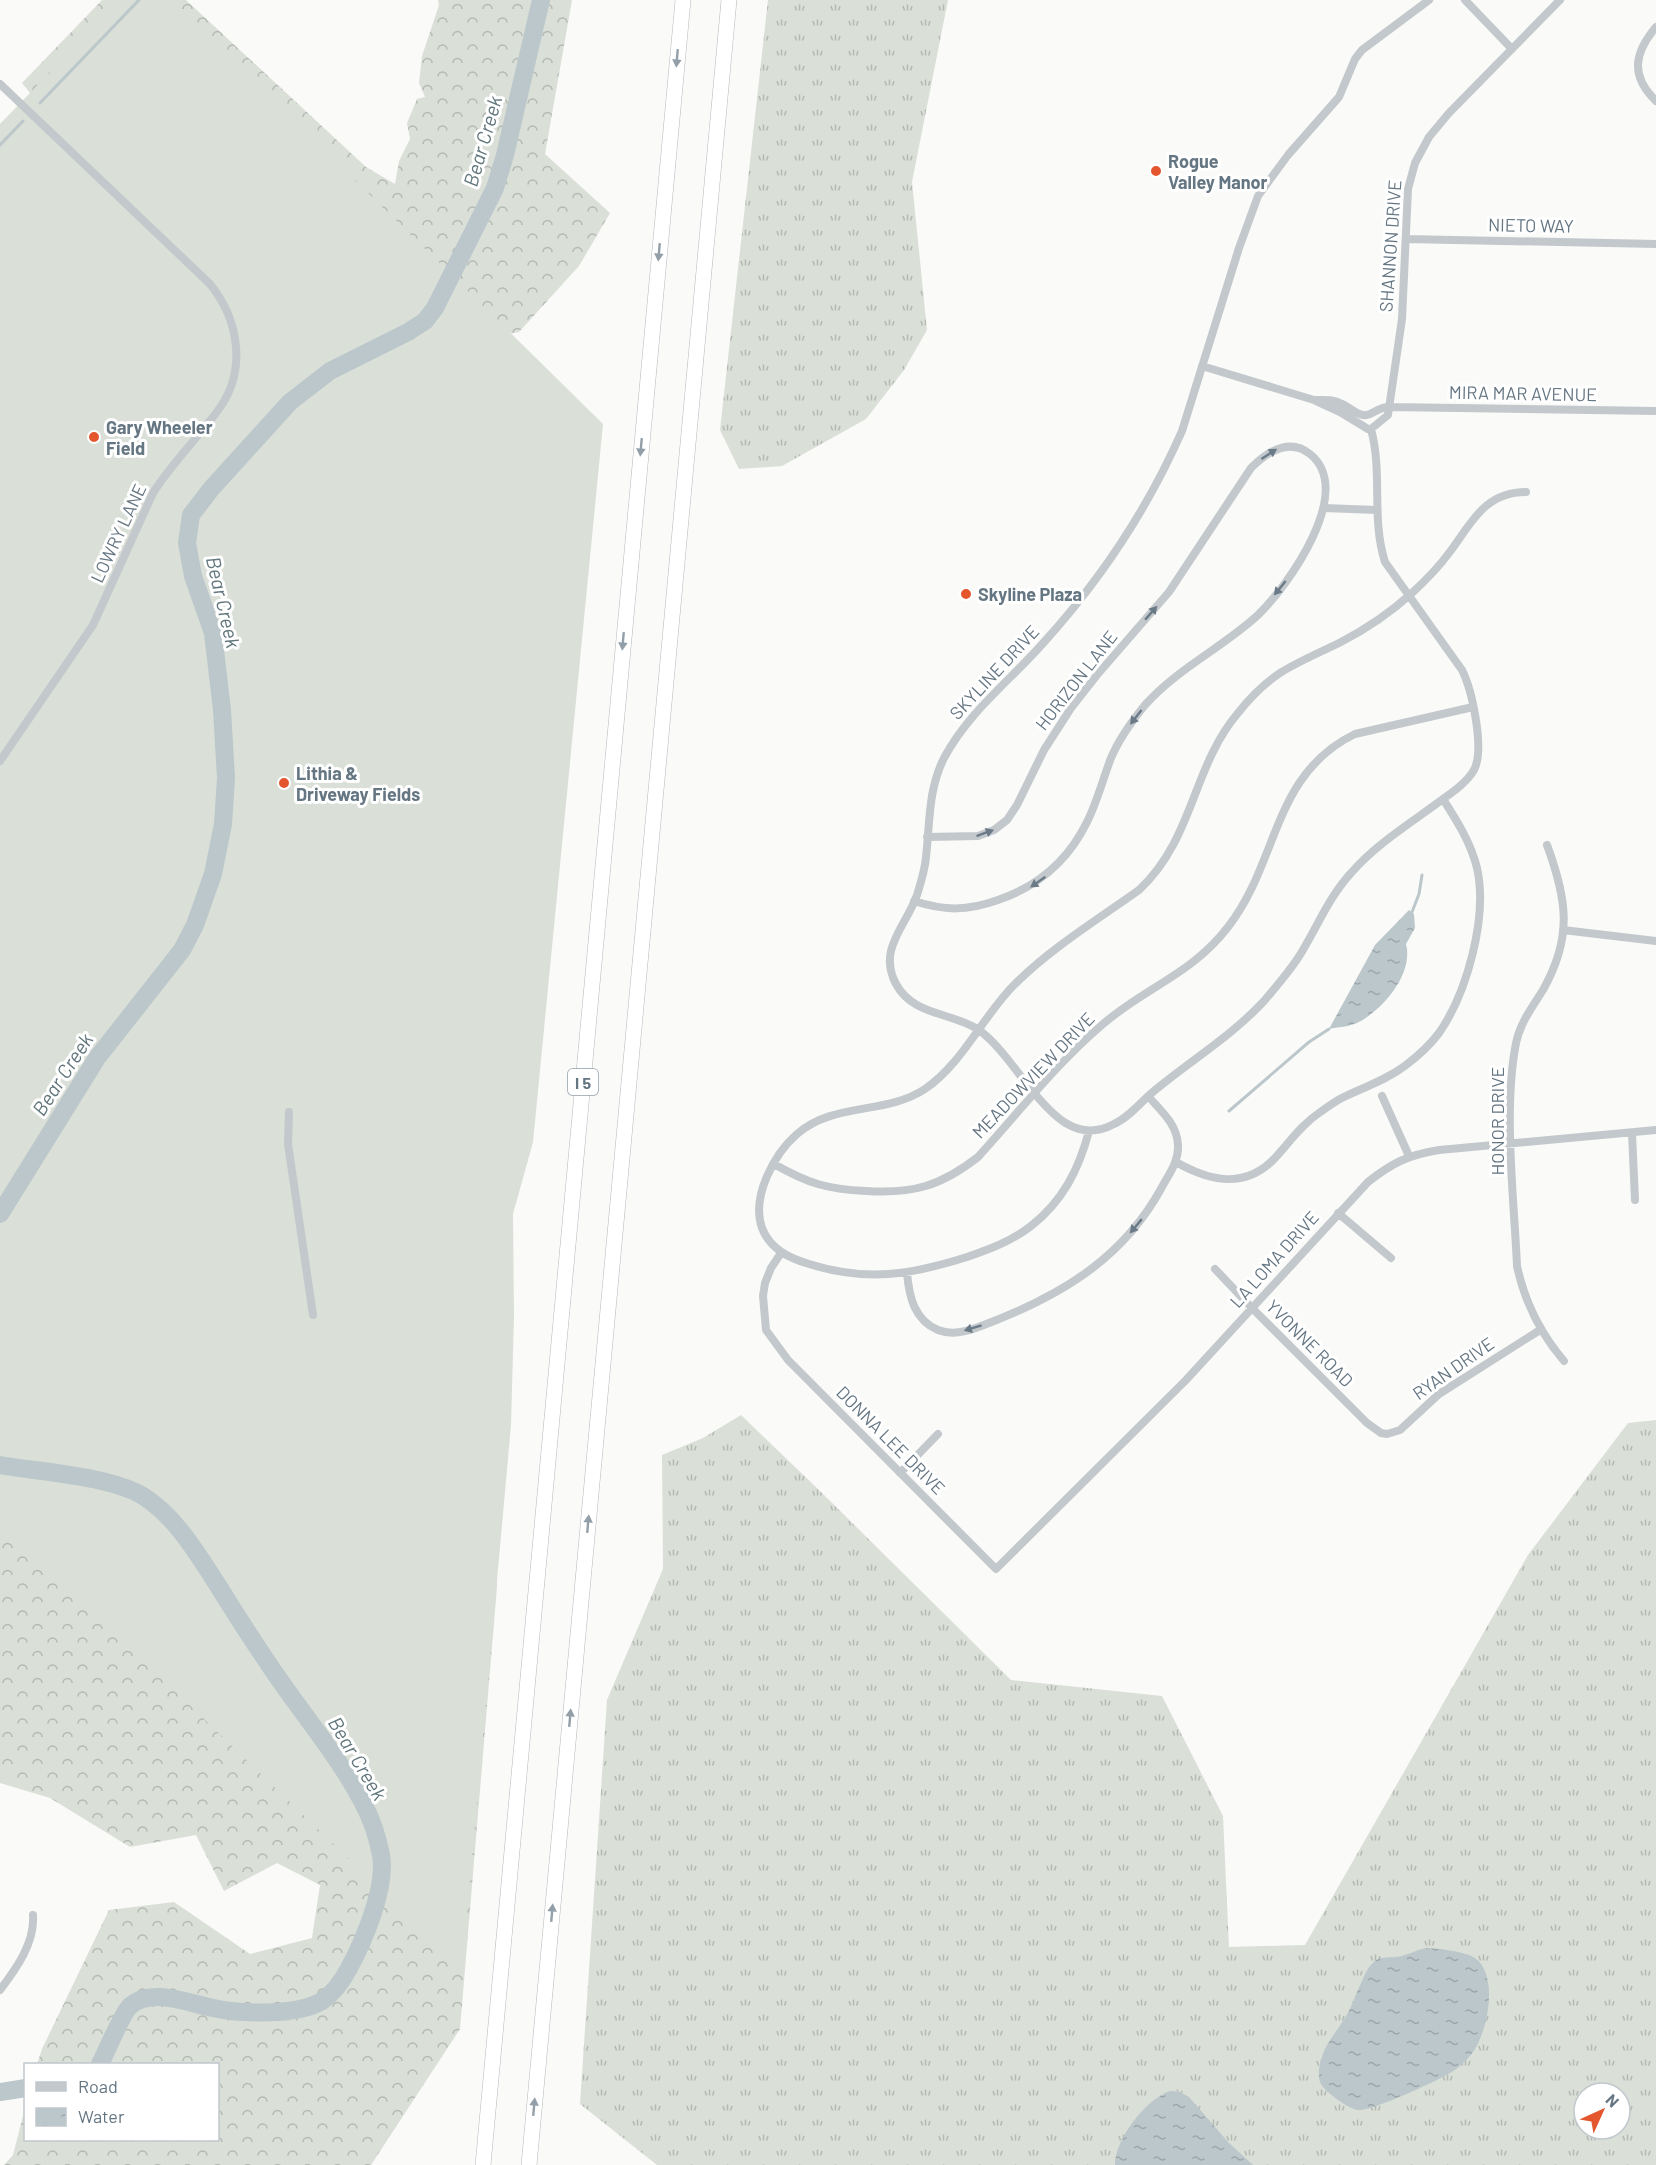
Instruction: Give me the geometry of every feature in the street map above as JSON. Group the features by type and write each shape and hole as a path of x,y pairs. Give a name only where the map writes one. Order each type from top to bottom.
{"highway":[{"name":"I 5","path":"483,2165 683,0"},
{"path":"529,2165 729,0"}],"street":[{"name":"SKYLINE DRIVE","path":"1089,1131 1073,1127 1060,1120 1035,1094 996,1045 977,1029 960,1019 920,1007 907,999 896,985 891,964 892,942 914,901 926,859 928,814 935,778 954,741 970,719 1039,649 1073,610 1118,549 1171,456 1182,431 1239,248 1260,192 1288,155 1339,97 1355,59 1362,51 1429,0"},
{"path":"1465,0 1512,49"},
{"name":"SHANNON DRIVE","path":"1389,407 1402,320 1408,189 1420,151 1449,113 1560,0"},
{"path":"1656,27 1640,50 1638,68 1643,85 1656,101"},
{"name":"LOWRY LANE","path":"0,84 210,284 230,317 237,350 232,384 223,403 162,479 93,625 0,761"},
{"name":"NIETO WAY","path":"1406,239 1656,244"},
{"name":"MIRA MAR AVENUE","path":"1202,366 1314,400 1340,412 1362,427 1371,429"},
{"name":"MIRA MAR AVENUE","path":"1314,400 1341,403 1363,416 1381,407 1656,411"},
{"path":"1389,407 1388,415 1371,429 1377,457 1377,510 1382,551 1385,562 1409,595 1462,670 1473,707 1478,747 1475,767 1460,786 1367,856 1350,874 1334,895 1298,958 1262,1003 1244,1020 1175,1073 1114,1125 1089,1131 1079,1166 1065,1190 1046,1213 1030,1227 993,1248 908,1274 865,1275 831,1271 781,1253 762,1229 759,1215 764,1187 774,1164 796,1135 818,1120 834,1114 907,1100 927,1088 950,1067 995,1005 1031,969 1139,890 1154,876 1178,837 1217,743 1250,700 1279,674 1371,625 1409,595 1438,567 1487,504 1506,494 1526,492"},
{"name":"HORIZON LANE","path":"927,837 978,836 994,830 1007,820 1017,805 1044,750 1067,714 1097,675 1169,592 1245,477 1259,460 1274,449 1291,447 1306,451 1322,468 1326,483 1324,508"},
{"path":"914,901 943,909 981,906 1020,893 1048,874 1087,823 1112,756 1145,706 1172,678 1244,627 1260,612 1300,560 1324,508 1377,510"},
{"name":"MEADOWVIEW DRIVE","path":"774,1164 790,1173 831,1189 896,1193 920,1188 951,1176 972,1162 1072,1054 1104,1023 1184,971 1220,938 1250,893 1295,787 1314,762 1326,751 1355,734 1473,707"},
{"path":"1176,1162 1197,1174 1216,1179 1229,1180 1248,1177 1263,1169 1315,1116 1344,1096 1386,1078 1407,1065 1438,1035 1454,1003 1474,951 1479,922 1480,893 1477,869 1471,850 1462,829 1443,799"},
{"name":"HONOR DRIVE","path":"1547,845 1562,893 1565,912 1563,930 1557,959 1516,1040 1511,1078 1511,1142 1517,1266 1526,1300 1540,1330 1564,1362"},
{"path":"1563,930 1656,941"},
{"path":"908,1274 909,1293 914,1307 929,1325 952,1333 984,1325 1038,1303 1083,1275 1109,1255 1144,1216 1176,1162 1177,1134 1171,1123 1148,1096"},
{"path":"1382,1096 1409,1156"},
{"path":"289,1112 288,1144 313,1314"},
{"name":"LA LOMA DRIVE","path":"996,1569 1186,1380 1368,1182 1395,1162 1409,1156 1439,1150 1656,1130"},
{"path":"1632,1133 1635,1200"},
{"path":"1338,1213 1392,1258"},
{"name":"DONNA LEE DRIVE","path":"781,1253 765,1283 763,1296 766,1330 788,1360 996,1569"},
{"name":"YVONNE ROAD","path":"1215,1269 1367,1423 1381,1433 1387,1434"},
{"name":"RYAN DRIVE","path":"1387,1434 1400,1430 1439,1394 1540,1330"},
{"path":"900,1473 938,1434"},
{"path":"0,1990 31,1940 34,1928 33,1915"}],"green space":[{"name":"Lithia & Driveway Fields","path":"102,0 186,0 366,167 395,184 399,161 410,139 407,123 417,99 425,97 419,83 422,56 439,5 438,0 572,0 545,154 610,213 579,266 519,332 490,337 497,1587 460,2029 371,2165 4,2165 13,2155 24,2112 24,2141 219,2141 219,2063 37,2063 42,2049 109,1910 174,1902 250,1954 312,1938 320,1885 277,1863 224,1891 196,1835 130,1847 50,1798 0,1783 0,952 35,99 22,83"},
{"name":"Lithia & Driveway Fields","path":"120,0 172,0 603,424 533,1142 513,1214 514,1316 511,1425 462,1968 0,1522 0,124"},
{"path":"768,0 948,0 912,182 927,330 904,370 866,419 782,466 739,469 720,430"},
{"path":"741,1415 1011,1680 1162,1696 1223,1816 1229,1947 1305,1945 1528,1555 1628,1423 1656,1420 1656,2165 657,2165 580,2104 607,1700 663,1569 662,1455 703,1438"}],"water":[{"path":"1409,910 1414,914 1415,928 1406,944 1405,967 1394,990 1386,1001 1367,1017 1354,1024 1329,1029 1375,945"},
{"path":"1426,1948 1466,1954 1475,1958 1482,1966 1487,1977 1489,2003 1487,2018 1478,2043 1471,2055 1460,2066 1432,2082 1376,2106 1358,2110 1349,2107 1327,2091 1320,2081 1319,2067 1326,2047 1347,2014 1366,1973 1376,1960"},
{"path":"1170,2091 1180,2092 1189,2097 1229,2143 1253,2165 1115,2165 1120,2144 1134,2121 1151,2102"}],"waterway":[{"path":"40,103 139,0"},
{"name":"Bear Creek","path":"0,1214 97,1058 182,950 195,925 213,874 223,824 226,778 222,710 213,633 193,576 187,543 191,515 211,489 290,402 330,371 408,332 425,321 435,308 495,188 505,155 541,0"},
{"path":"0,145 23,121"},
{"path":"1412,912 1419,894 1422,875"},
{"path":"1229,1111 1309,1042 1329,1029"},
{"name":"Bear Creek","path":"0,1465 94,1479 129,1489 155,1504 175,1524 354,1786 369,1815 381,1855 380,1883 367,1930 345,1975 337,1987 322,2001 298,2009 253,2012 224,2010 170,1998 139,2000 126,2011 100,2063"},
{"name":"Bear Creek","path":"0,2092 24,2088"}],"place":[{"name":"Rogue Valley Manor","path":"1156,171"},
{"name":"Gary Wheeler Field","path":"94,437"},
{"name":"Skyline Plaza","path":"966,594"},
{"name":"Lithia & Driveway Fields","path":"284,783"}]}
